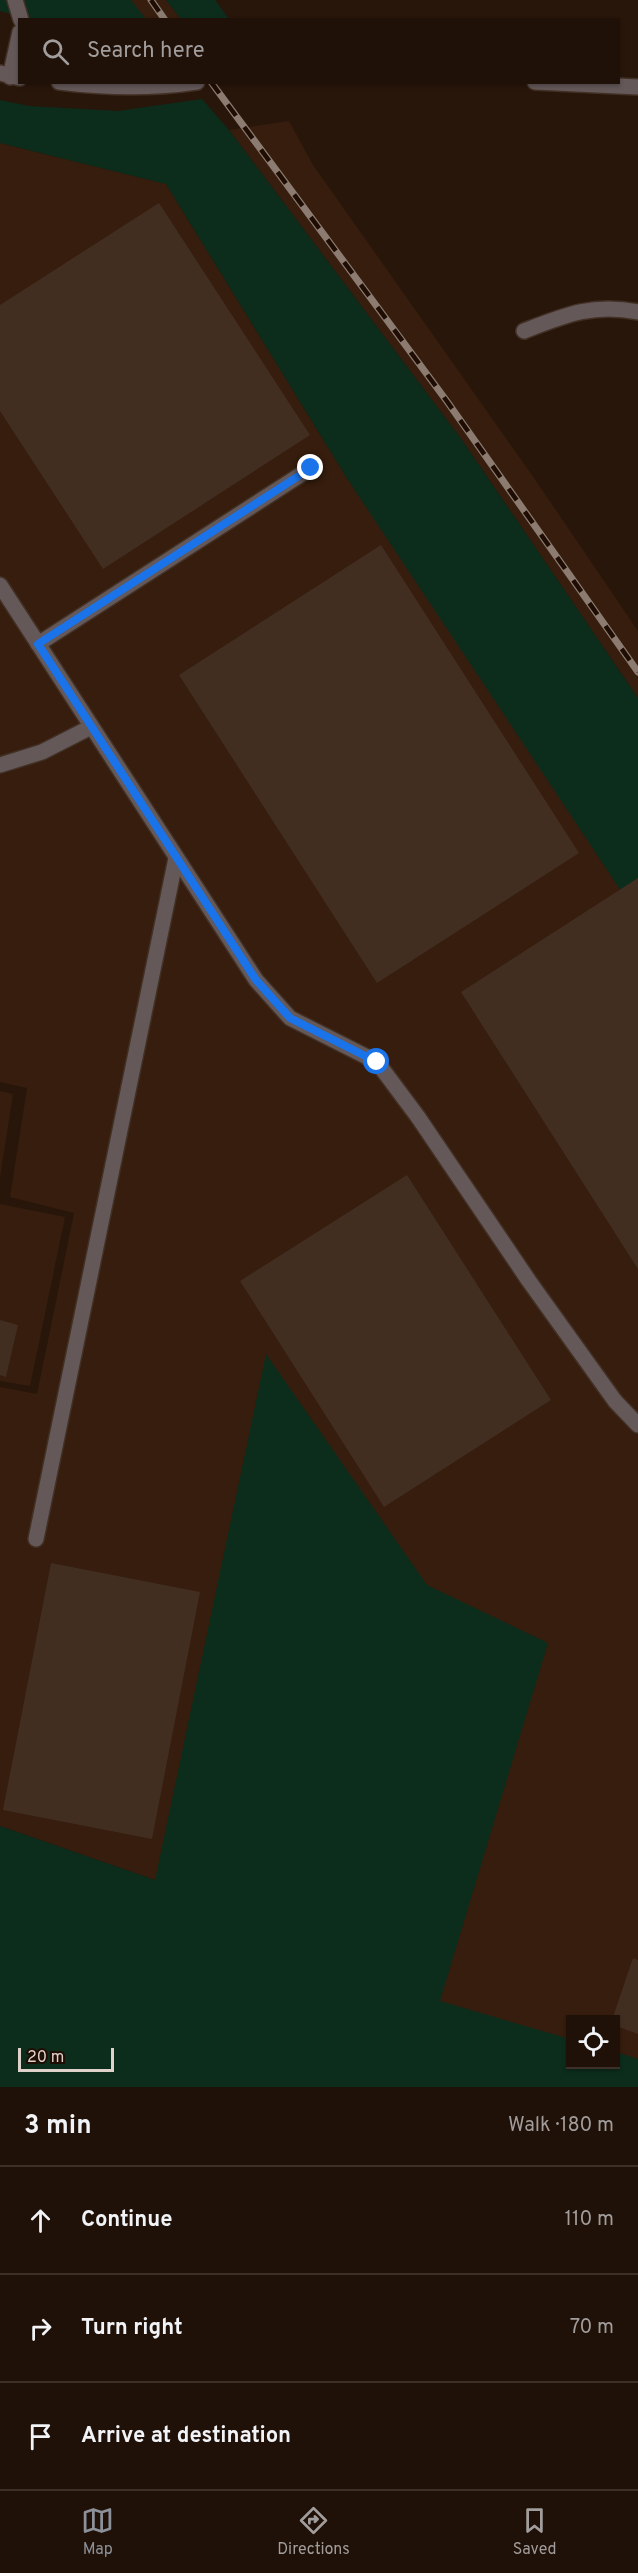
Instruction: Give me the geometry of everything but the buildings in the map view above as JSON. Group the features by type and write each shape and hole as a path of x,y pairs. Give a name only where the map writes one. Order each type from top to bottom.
{"street":[{"path":"15,0 20,18"},
{"path":"10,76 18,41"},
{"path":"77,84 136,88 177,84"},
{"path":"576,84 638,87"},
{"path":"524,331 570,312 609,309 638,312"},
{"path":"38,644 311,468"},
{"path":"0,585 256,980 290,1018 377,1062 418,1117 529,1281 615,1401 638,1425"},
{"path":"0,765 42,752 91,727"},
{"path":"36,1539 176,858"}],"shaded area":[{"path":"93,0 166,0 180,18 106,18"},
{"path":"289,121 313,165 534,478 638,631 638,698 462,440 229,130"},
{"path":"0,143 166,184 348,480 638,906 638,2087 108,2087 155,1880 0,1826 0,1387 37,1394 74,1213 10,1197 27,1088 0,1082"},
{"path":"0,1091 13,1094 0,1177"},
{"path":"0,1204 65,1217 30,1386 0,1381"}],"green space":[{"path":"0,0 131,0 145,18 24,18 0,11"},
{"path":"166,0 215,0 228,18 180,18"},
{"path":"202,99 229,130 462,440 638,698 638,906 633,909 348,480 166,184 0,143 0,100 29,106 118,111"},
{"path":"266,1354 427,1585 548,1643 440,2001 566,2038 566,2069 620,2069 620,2053 638,2059 638,2087 0,2087 0,1826 155,1880"}],"railway":[{"path":"151,0 164,18"},
{"path":"212,84 446,400 638,672"}],"route":[{"path":"311,468 38,644 256,980 290,1018 377,1062"}]}
